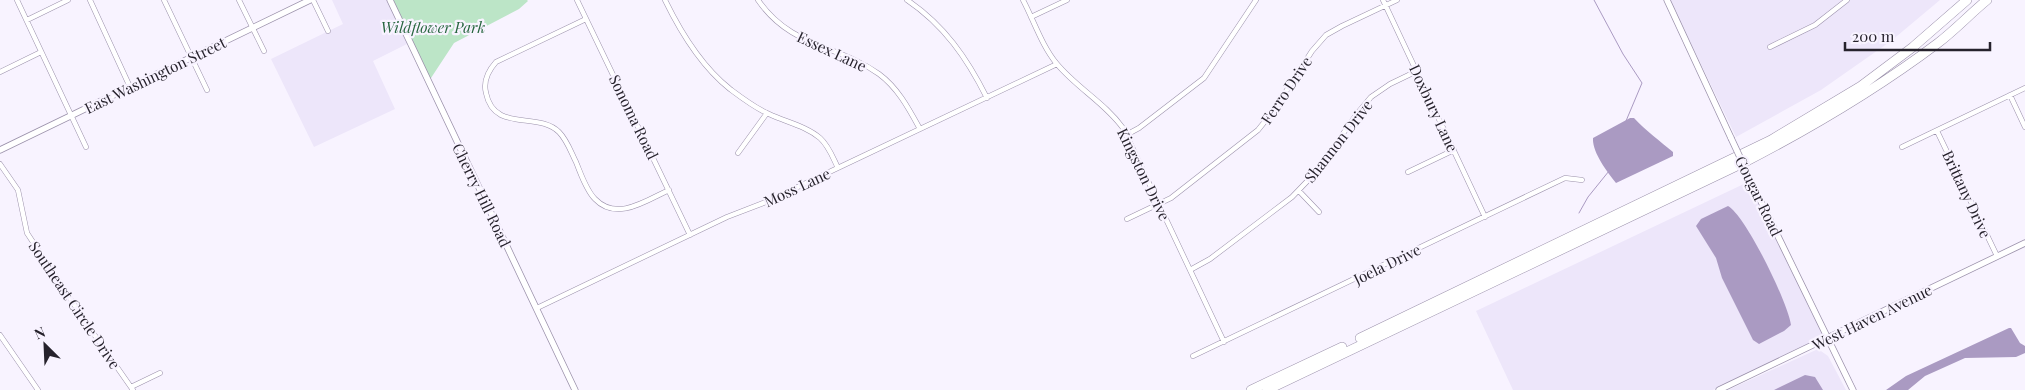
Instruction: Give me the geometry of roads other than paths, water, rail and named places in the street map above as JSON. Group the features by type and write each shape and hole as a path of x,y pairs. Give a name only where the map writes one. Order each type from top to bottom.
{"highway":[{"path":"1251,390 1771,140 1861,86 1913,47 1967,0"},
{"path":"1267,390 1743,163 1801,132 1897,72 1939,41 1986,0"}],"street":[{"path":"17,0 86,147"},
{"path":"27,20 68,0"},
{"path":"90,0 130,87"},
{"path":"164,0 207,90"},
{"path":"239,0 264,51"},
{"path":"312,0 328,32"},
{"name":"East Washington Street","path":"0,150 312,0"},
{"name":"Cherry Hill Road","path":"390,0 575,390"},
{"name":"Sonoma Road","path":"577,0 690,235"},
{"path":"665,0 684,36 713,73 729,88 767,113 806,130 821,139 830,151 838,168"},
{"name":"Essex Lane","path":"758,0 771,16 801,38 864,65 880,75 907,104 920,129"},
{"path":"907,0 939,25 960,49 975,73 987,98"},
{"path":"915,6 920,0"},
{"name":"Kingston Drive","path":"1023,0 1057,64 1119,122 1224,342"},
{"path":"1032,17 1067,0"},
{"path":"1126,135 1139,128 1204,78 1256,0"},
{"name":"Ferro Drive","path":"1127,219 1171,198 1258,130 1274,110 1312,51 1326,35 1385,3 1397,0"},
{"name":"Gougar Road","path":"1667,0 1731,138 1853,390"},
{"path":"1770,47 1815,25 1847,0"},
{"name":"Doxbury Lane","path":"1385,3 1485,216"},
{"path":"586,19 496,62 486,79 485,90 489,102 501,116 548,125 558,131 566,141 589,191 602,205 612,209 623,210 669,190"},
{"path":"0,72 41,52"},
{"name":"Moss Lane","path":"537,308 1057,64"},
{"name":"Shannon Drive","path":"1190,270 1223,250 1298,191 1324,163 1356,115 1371,97 1390,84 1417,71"},
{"path":"1902,147 2025,88"},
{"path":"2010,95 2025,126"},
{"path":"738,153 767,113"},
{"name":"Brittany Drive","path":"1937,131 1997,256"},
{"path":"1408,172 1454,150"},
{"name":"Southeast Circle Drive","path":"0,164 18,190 27,233 91,330 133,389"},
{"name":"Joela Drive","path":"1193,356 1565,178 1582,180"},
{"path":"1298,191 1319,212"},
{"name":"West Haven Avenue","path":"1719,390 2025,243"},
{"path":"0,335 38,390"},
{"path":"133,389 160,373"}],"waterway":[{"path":"1594,0 1623,54 1642,83 1626,121"},
{"path":"1579,213 1588,197 1609,171"}],"park label":[{"name":"Wildflower Park","path":"433,27"}]}
